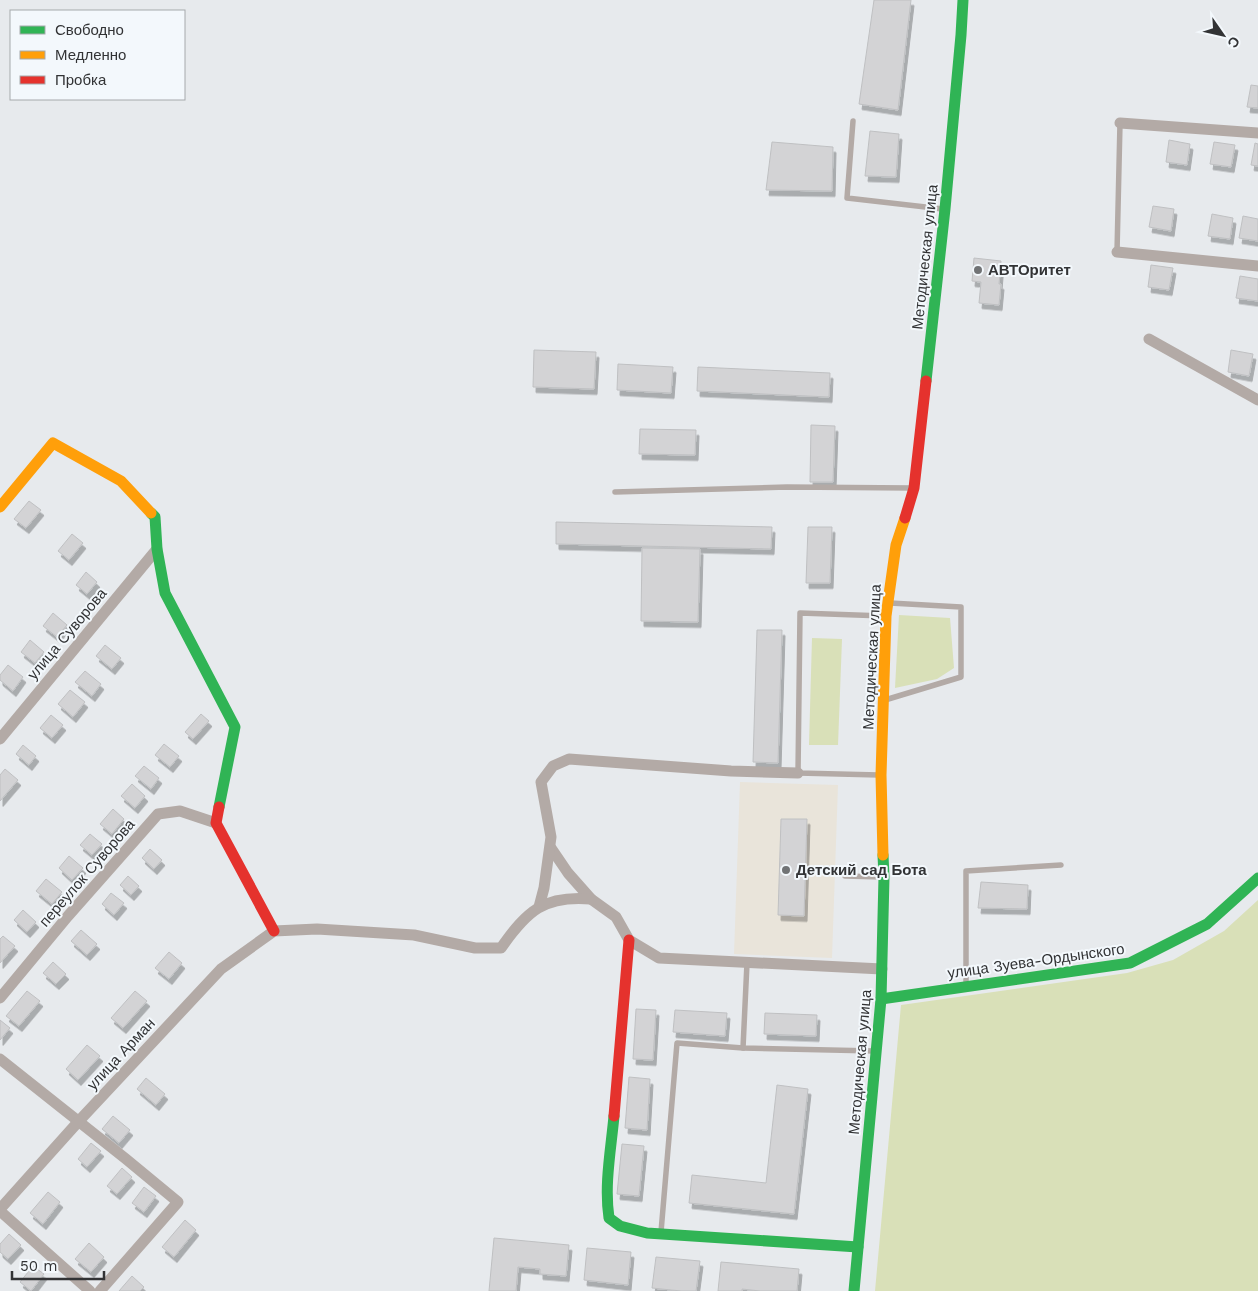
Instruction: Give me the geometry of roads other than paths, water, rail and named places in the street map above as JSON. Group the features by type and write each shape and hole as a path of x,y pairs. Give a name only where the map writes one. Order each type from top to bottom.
{"street":[{"name":"Методическая улица","path":"854,1291 882,999 884,877 882,775 886,616 896,545 914,488 945,209 963,0"},
{"path":"1120,123 1258,133"},
{"path":"1117,252 1258,266"},
{"path":"1149,339 1258,400"},
{"path":"0,507 53,443 121,481 156,517 157,549 166,593 235,727 216,823 274,931 317,929 414,935 475,948 501,948 514,929 539,907 558,900 592,899"},
{"name":"улица Суворова","path":"0,739 157,549"},
{"path":"539,907 551,848 551,837 541,782 554,766 569,759 731,772 798,773"},
{"name":"переулок Суворова","path":"0,998 68,916 158,814 180,811 216,823"},
{"path":"551,848 568,873 592,899 616,917 629,940 659,958 882,970"},
{"name":"улица Зуева-Ордынского","path":"882,999 1130,964 1207,924 1258,878"},
{"name":"улица Арман","path":"0,1210 78,1122 222,969 274,931"},
{"path":"629,940 607,1205 609,1218 620,1226 647,1233 858,1247"},
{"path":"0,1059 178,1202 100,1291"},
{"path":"0,1210 90,1291"}],"lane":[{"path":"853,121 847,198 945,209"},
{"path":"1117,252 1120,123"},
{"path":"614,492 787,487 914,488"},
{"path":"883,701 961,677 960,607 888,603"},
{"path":"882,775 798,773 800,613 886,616"},
{"path":"966,987 966,871 1061,865"},
{"path":"845,876 884,877"},
{"path":"743,1048 747,963"},
{"path":"661,1234 677,1043 743,1048 877,1052"}],"place":[{"name":"АВТОритет","path":"978,270"},
{"name":"Детский сад Бота","path":"786,870"}]}
